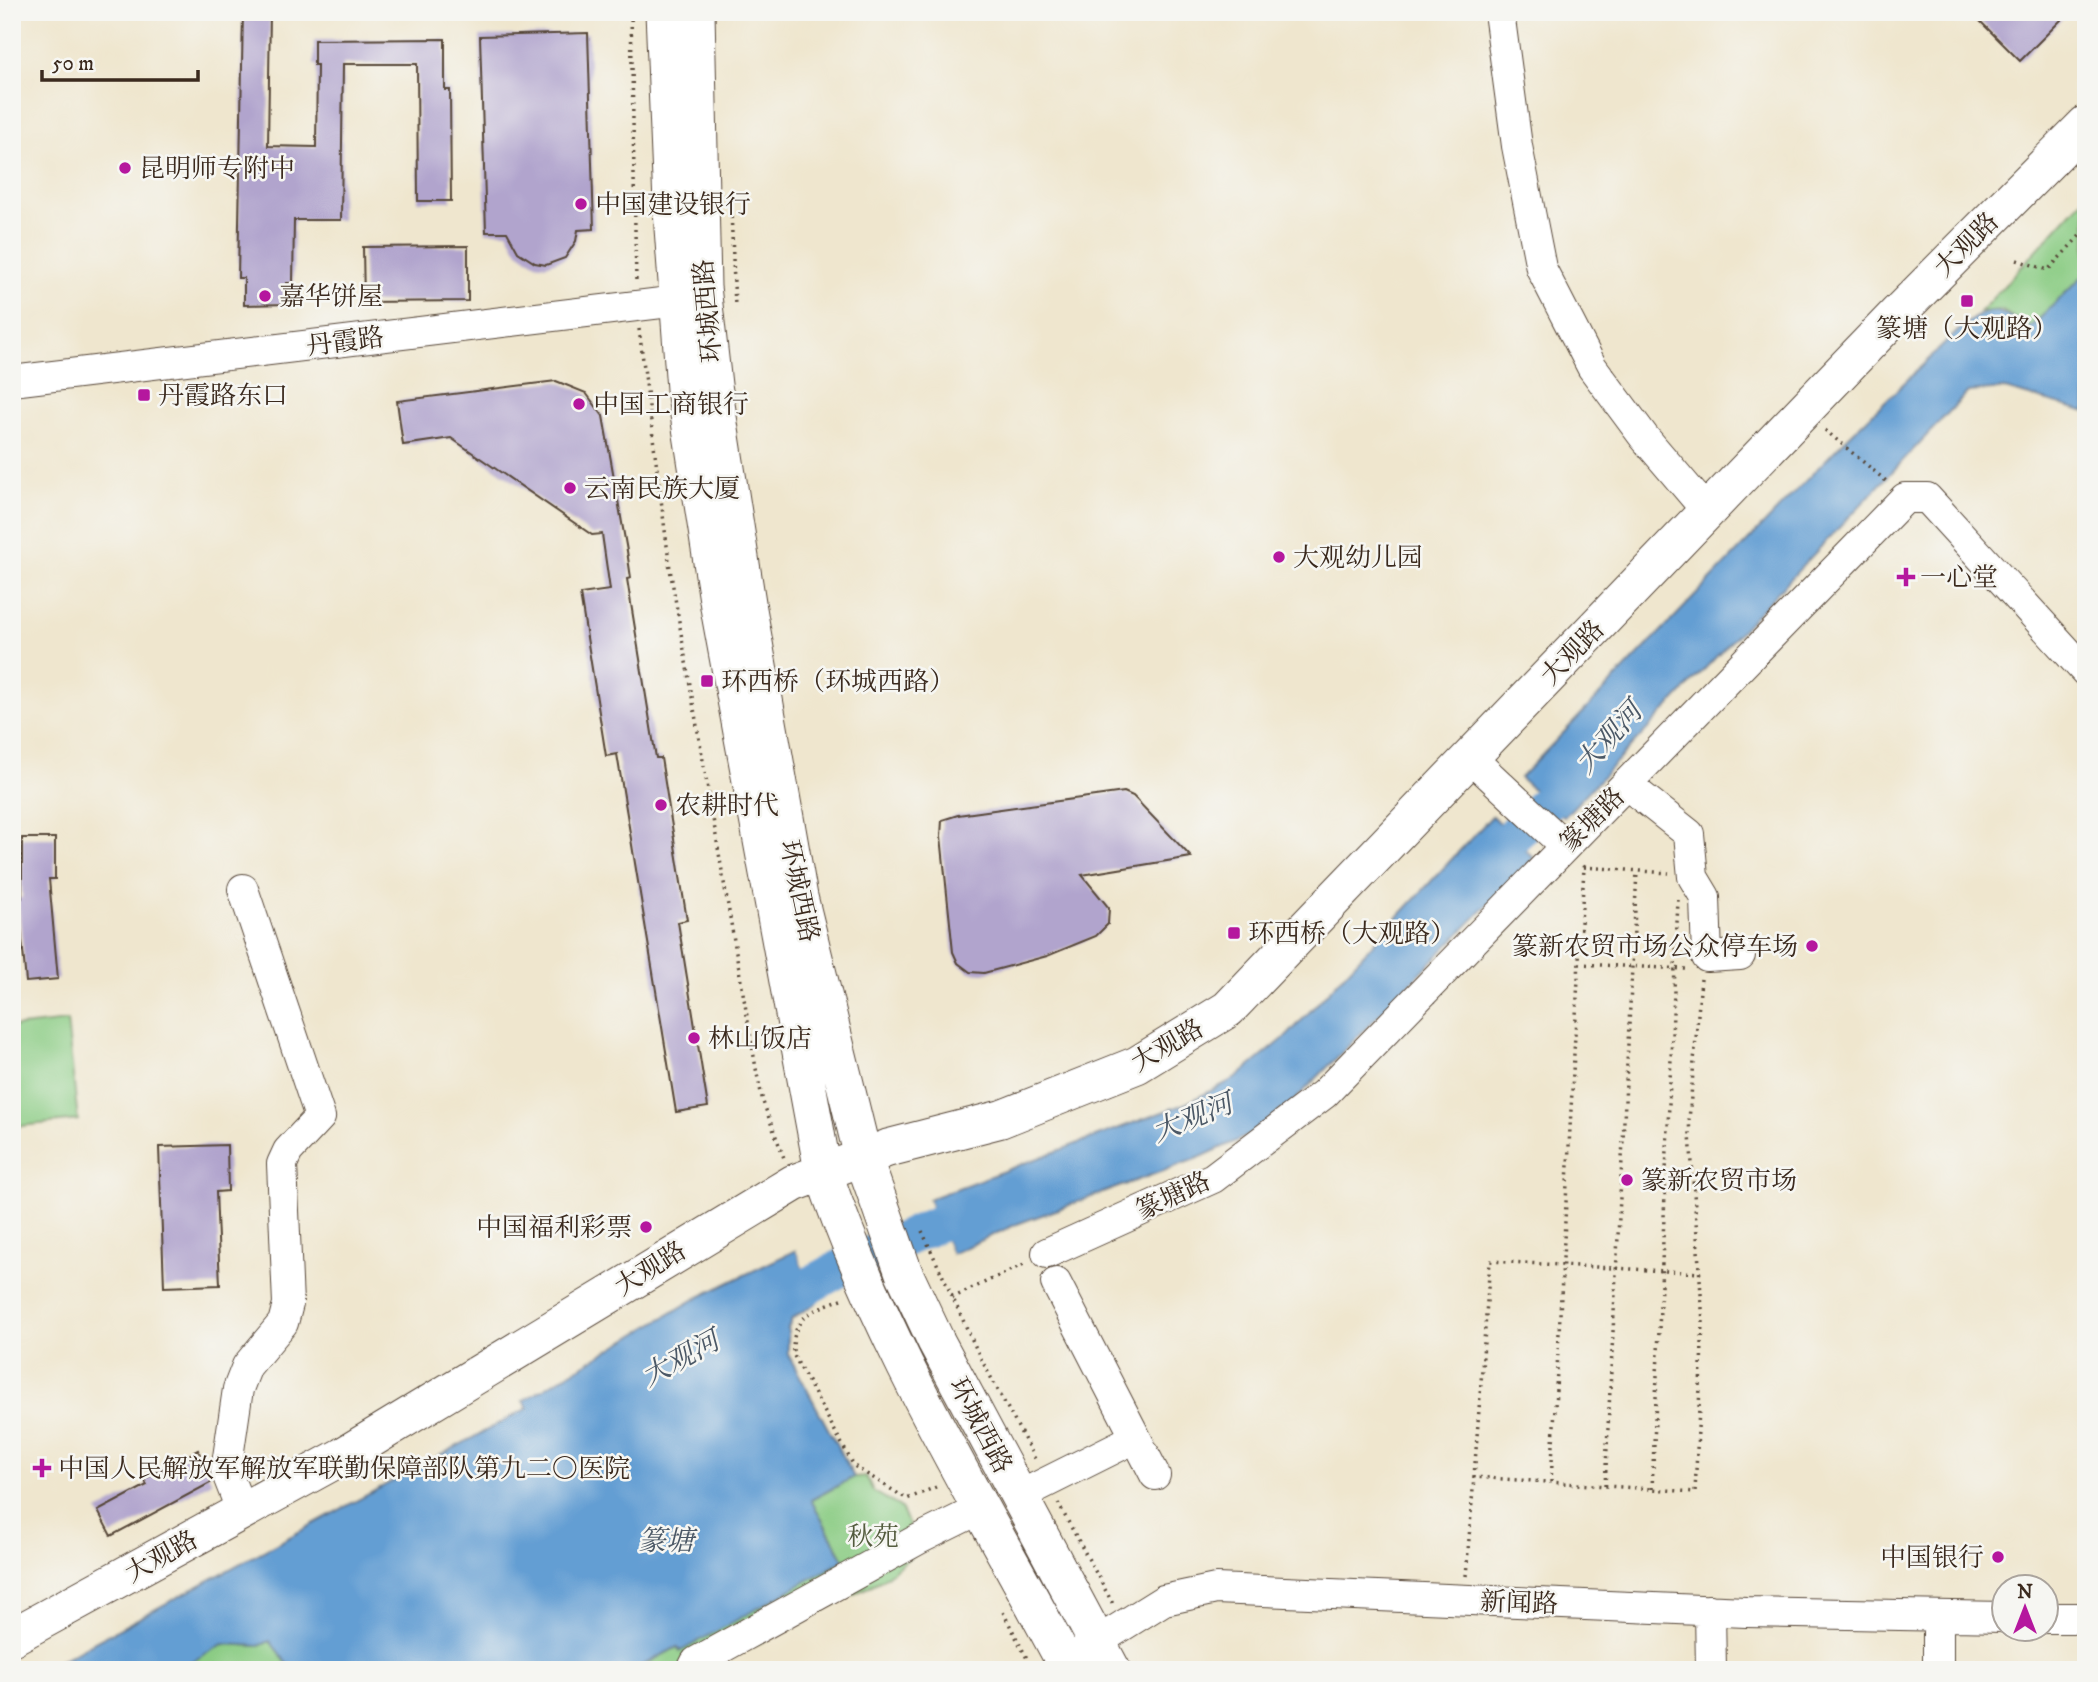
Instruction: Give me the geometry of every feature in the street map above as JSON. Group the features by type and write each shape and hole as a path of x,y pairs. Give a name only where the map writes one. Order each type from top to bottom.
{"main road":[{"name":"环城西路","path":"664,12 685,389 809,1177 844,1231 855,1293 902,1360 982,1508 1063,1667"},
{"name":"环城西路","path":"695,12 702,287 713,385 748,609 799,897 863,1157 882,1217 919,1267 936,1341 1033,1489 1111,1645"},
{"name":"大观路","path":"12,1637 343,1456 809,1177 863,1157 1002,1119 1137,1065 1228,1009 1707,511 2086,124"}],"street":[{"path":"1499,12 1517,146 1541,268 1592,367 1644,437 1707,511"},
{"name":"丹霞路","path":"12,381 678,301"},
{"name":"篆塘路","path":"1047,1253 1213,1178 1324,1094 1574,857 1626,784 1905,498 1927,498 2086,672"},
{"path":"1471,758 1574,857"},
{"path":"1626,784 1689,834 1693,877 1705,897 1707,957 1740,955"},
{"path":"242,1512 226,1471 238,1389 247,1366 283,1323 288,1304 282,1164 288,1151 320,1117 243,889"},
{"path":"1056,1283 1155,1475"},
{"path":"1033,1489 1135,1438"},
{"path":"692,1670 696,1662 917,1540 982,1508"},
{"name":"新闻路","path":"1063,1667 1111,1645 1164,1601 1216,1589 1710,1610 1990,1617"},
{"path":"1710,1610 1711,1670"},
{"path":"1938,1616 1938,1670"},
{"path":"2060,1618 2086,1618"}],"path":[{"path":"631,12 637,306 670,569 763,1102 809,1177"},
{"path":"731,199 735,312"},
{"path":"2017,260 2048,270 2086,229"},
{"path":"1842,443 1884,478"},
{"path":"1551,1482 1565,1267 1579,964 1574,857 1637,871 1679,874"},
{"path":"1605,1486 1637,871"},
{"path":"1652,1489 1678,887"},
{"path":"1686,969 1687,956"},
{"path":"1579,964 1694,970"},
{"path":"1475,1477 1695,1492 1703,1323 1689,1120 1702,970"},
{"path":"920,1227 919,1267 952,1298 1033,1489 1111,1645"},
{"path":"952,1298 1047,1253"},
{"path":"1464,1600 1490,1261 1701,1273"},
{"path":"855,1293 815,1310 797,1323 793,1354 854,1466 907,1499 936,1487"}],"green space":[{"path":"2086,196 2086,273 2030,328 2001,310 1980,312"},
{"path":"67,1021 78,1120 12,1127 12,1027"},
{"name":"秋苑","path":"866,1476 873,1491 900,1507 921,1548 882,1580 714,1666 716,1670 634,1670 677,1647 680,1651 844,1559 811,1500 854,1477"},
{"path":"270,1641 292,1670 177,1670 223,1644 259,1646"}],"water":[{"path":"2086,273 2086,412 2005,389 1968,392 1564,817 1520,778 1842,443 1962,327 1981,314 1996,312 2030,328"},
{"path":"1492,816 1534,858 1295,1100 1247,1136 1201,1157 1017,1224 951,1254 928,1199 1187,1103 1236,1078 1288,1035"},
{"name":"篆塘","path":"796,1250 817,1302 792,1319 788,1328 788,1354 854,1477 811,1500 844,1560 681,1651 677,1647 634,1670 292,1670 270,1641 259,1646 223,1644 177,1670 43,1670 528,1408 523,1401 695,1299"}],"pier":[{"path":"928,1199 951,1254 948,1255 924,1200"},
{"path":"800,1249 820,1301 818,1305 796,1250"}],"building":[{"path":"243,12 270,12 268,146 316,147 317,65 314,65 314,40 445,39 445,90 450,90 451,201 418,201 417,64 343,64 341,220 294,220 293,283 287,283 287,304 244,305 244,278 238,278"},
{"path":"1971,12 2069,12 2020,61"},
{"path":"588,33 594,229 578,230 576,241 565,258 546,265 535,263 518,252 507,232 486,232 480,36"},
{"path":"468,246 468,301 364,302 363,247"},
{"path":"556,381 586,393 603,416 627,551 631,578 627,579 656,758 661,758 687,920 678,922 708,1107 676,1112 617,754 606,756 580,594 610,590 602,534 592,535 451,438 403,445 397,401"},
{"path":"1124,792 1133,796 1191,857 1082,875 1109,908 1108,924 1096,936 1047,956 984,973 970,972 958,963 953,952 941,836 942,820 958,815"},
{"path":"22,838 55,838 55,879 49,879 58,979 26,982 18,898 22,898"},
{"path":"227,1145 228,1191 216,1192 220,1285 164,1287 159,1147"},
{"path":"198,1450 212,1482 111,1536 98,1511 147,1485 144,1479"}],"waterway":[{"name":"大观河","path":"1479,870 1581,768"},
{"name":"大观河","path":"765,1310 841,1268 983,1203"}],"place":[{"name":"昆明师专附中","path":"125,168"},
{"name":"中国建设银行","path":"581,204"},
{"name":"嘉华饼屋","path":"265,296"},
{"name":"篆塘（大观路）","path":"1967,301"},
{"name":"丹霞路东口","path":"144,395"},
{"name":"中国工商银行","path":"579,404"},
{"name":"云南民族大厦","path":"570,488"},
{"name":"大观幼儿园","path":"1279,557"},
{"name":"一心堂","path":"1906,577"},
{"name":"环西桥（环城西路）","path":"707,681"},
{"name":"农耕时代","path":"661,805"},
{"name":"环西桥（大观路）","path":"1234,933"},
{"name":"篆新农贸市场公众停车场","path":"1812,946"},
{"name":"林山饭店","path":"694,1038"},
{"name":"篆新农贸市场","path":"1627,1180"},
{"name":"中国福利彩票","path":"646,1227"},
{"name":"中国人民解放军解放军联勤保障部队第九二〇医院","path":"42,1468"},
{"name":"中国银行","path":"1998,1557"}]}
